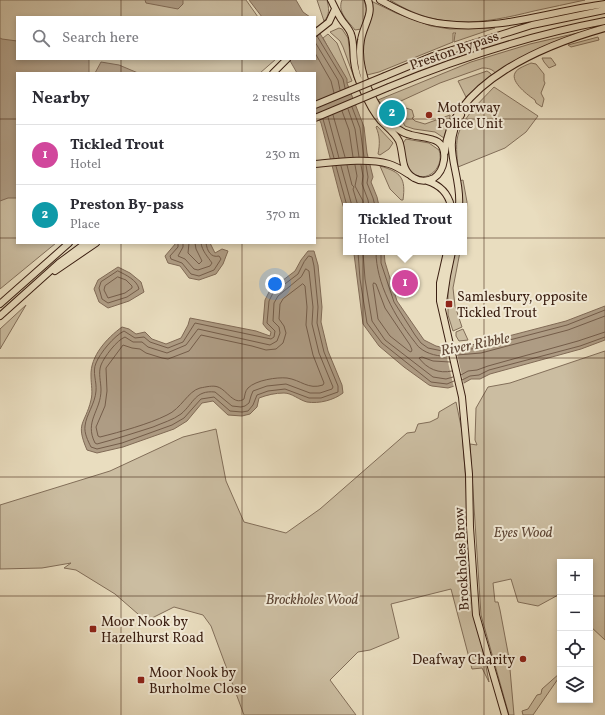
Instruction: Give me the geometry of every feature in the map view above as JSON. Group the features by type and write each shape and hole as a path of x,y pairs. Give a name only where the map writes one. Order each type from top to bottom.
{"highway":[{"path":"331,0 335,9 352,35 355,70 364,94 378,118 398,139 401,146 402,160 408,174"},
{"path":"316,32 330,20 335,9 336,0"},
{"path":"368,0 370,10 362,35 360,54 363,74 370,93 382,113 396,127 410,135 433,139 440,144 445,152 450,166 457,203"},
{"path":"380,0 396,9 419,18 444,24 486,25 509,23 588,6 605,4"},
{"path":"384,0 396,9"},
{"name":"Preston Bypass","path":"316,105 433,56 532,25 605,10"},
{"name":"Preston Bypass","path":"316,118 438,66 529,38 605,21"},
{"path":"427,180 433,178 440,172 444,163 447,136 453,121 469,100 480,90 502,73 527,58 571,38 605,28"},
{"path":"274,72 286,60"},
{"path":"458,203 459,194 452,152 453,138 459,120 480,90"},
{"path":"316,164 359,162 386,163 398,168 416,179 427,180 438,185 444,191 450,203"},
{"path":"0,304 68,244"},
{"path":"0,316 59,263 85,244"},
{"path":"36,284 95,244"},
{"path":"442,310 440,301 440,283 446,255"},
{"path":"442,310 446,276 451,255"},
{"name":"Brockholes Brow","path":"442,310 462,397 468,466 470,527 476,615 505,715"}],"green space":[{"path":"0,0 246,0 257,16 16,16 16,60 275,60 261,72 16,72 16,244 55,244 0,289"},
{"path":"317,0 327,0 328,11 324,21"},
{"path":"342,0 364,0 367,10 361,29 355,30 344,16 341,8"},
{"path":"390,0 585,0 515,16 461,22 443,21 426,17 408,10"},
{"path":"371,1 396,13 431,26 450,29 495,28 454,42 456,33 453,33 453,42 379,72 367,75 363,44 371,18"},
{"path":"339,28 342,29 348,38 351,63 356,80 340,41 330,32"},
{"path":"586,31 550,44 496,74 490,69 482,68 440,83 390,106 383,106 378,100 471,62 530,44"},
{"path":"328,34 337,43 352,81 347,83 323,38"},
{"path":"598,37 599,40 571,47 568,45"},
{"path":"542,58 551,58 556,65 549,68"},
{"path":"531,63 536,64 544,74 545,83 541,93 544,99 542,107 521,88 514,77 518,70"},
{"path":"487,71 493,77 466,97 458,81"},
{"path":"494,87 538,116 526,132 505,148 458,167 457,145 459,132 462,125"},
{"path":"406,108 412,110 414,117 412,118 415,121 425,124 450,115 444,138 435,132 405,126 403,122 403,113 405,113"},
{"path":"377,126 393,143 389,149 380,155 378,154 379,140"},
{"path":"406,139 429,143 439,150 439,164 436,170 426,176 414,174 407,165 405,159 403,143"},
{"path":"380,166 393,171 403,181 403,200 401,200 390,189"},
{"path":"463,180 467,203 461,203 459,181"},
{"path":"454,255 459,255 453,288 455,306 462,327 453,331 448,315 448,290"},
{"path":"26,305 0,349 0,329"},
{"path":"463,329 468,340 459,341 456,336 456,332"},
{"name":"Eyes Wood","path":"605,351 605,640 593,629 593,559 557,559 557,596 538,606 518,602 511,579 493,583 495,602 498,602 500,610 509,658 514,715 509,715 481,615 470,444 477,445 475,440 476,408 488,387 510,383"},
{"name":"Brockholes Wood","path":"456,402 462,431 476,615 489,682 482,668 472,669 451,589 391,604 399,638 370,650 358,652 330,680 356,715 244,715 211,626 203,615 174,607 146,621 115,594 76,570 64,568 71,563 42,568 0,569 0,505 110,471 183,437 216,429 226,481 244,522 286,533 320,509 407,433 415,432 418,424 430,422 438,418 439,412"},
{"path":"557,676 557,680 533,715 523,715 522,711 528,709 537,695 541,694 542,689"}],"water":[{"path":"145,0 183,0 183,4 178,9 146,3"},
{"path":"249,0 296,0 303,12 309,16 261,16"},
{"path":"316,27 347,79 347,83 364,127 367,153 373,177 371,182 378,203 343,203 343,206 321,123 316,113 316,72 296,72 290,60 316,60"},
{"path":"0,38 16,41 16,60 89,60 89,72 16,72 16,198 8,198 0,201"},
{"path":"101,62 119,65 136,72 96,72"},
{"path":"175,244 210,244 215,253 222,249 228,251 223,264 216,274 199,280 189,278 180,266 168,263 165,256"},
{"path":"308,251 314,251 318,265 322,307 321,322 328,351 342,385 343,393 321,402 307,402 287,393 271,394 259,398 257,407 250,414 242,416 228,415 213,401 202,403 187,421 174,429 123,447 97,453 87,450 83,441 81,428 92,397 91,369 93,361 100,348 111,336 122,327 129,329 136,334 145,332 152,339 166,344 181,338 190,318 256,331 270,336 271,332 263,324 265,300 270,290 295,271"},
{"path":"354,255 384,255 397,301 424,340 436,346 445,348 478,344 566,321 605,306 605,340 581,349 490,374 480,379 471,379 448,388 429,385 404,367 379,346 363,324"},
{"path":"118,267 130,273 141,282 144,292 129,301 108,308 99,302 94,289 98,280"}],"pier":[{"path":"444,345 455,345 464,385 454,388"}],"place":[{"name":"Preston By-pass","path":"392,113"},
{"name":"Motorway Police Unit","path":"429,115"},
{"name":"Tickled Trout","path":"405,283"},
{"name":"Samlesbury, opposite Tickled Trout","path":"449,304"},
{"name":"Moor Nook by Hazelhurst Road","path":"93,629"},
{"name":"Deafway Charity","path":"523,659"},
{"name":"Moor Nook by Burholme Close","path":"141,680"}],"water label":[{"name":"River Ribble","path":"475,344"}]}
